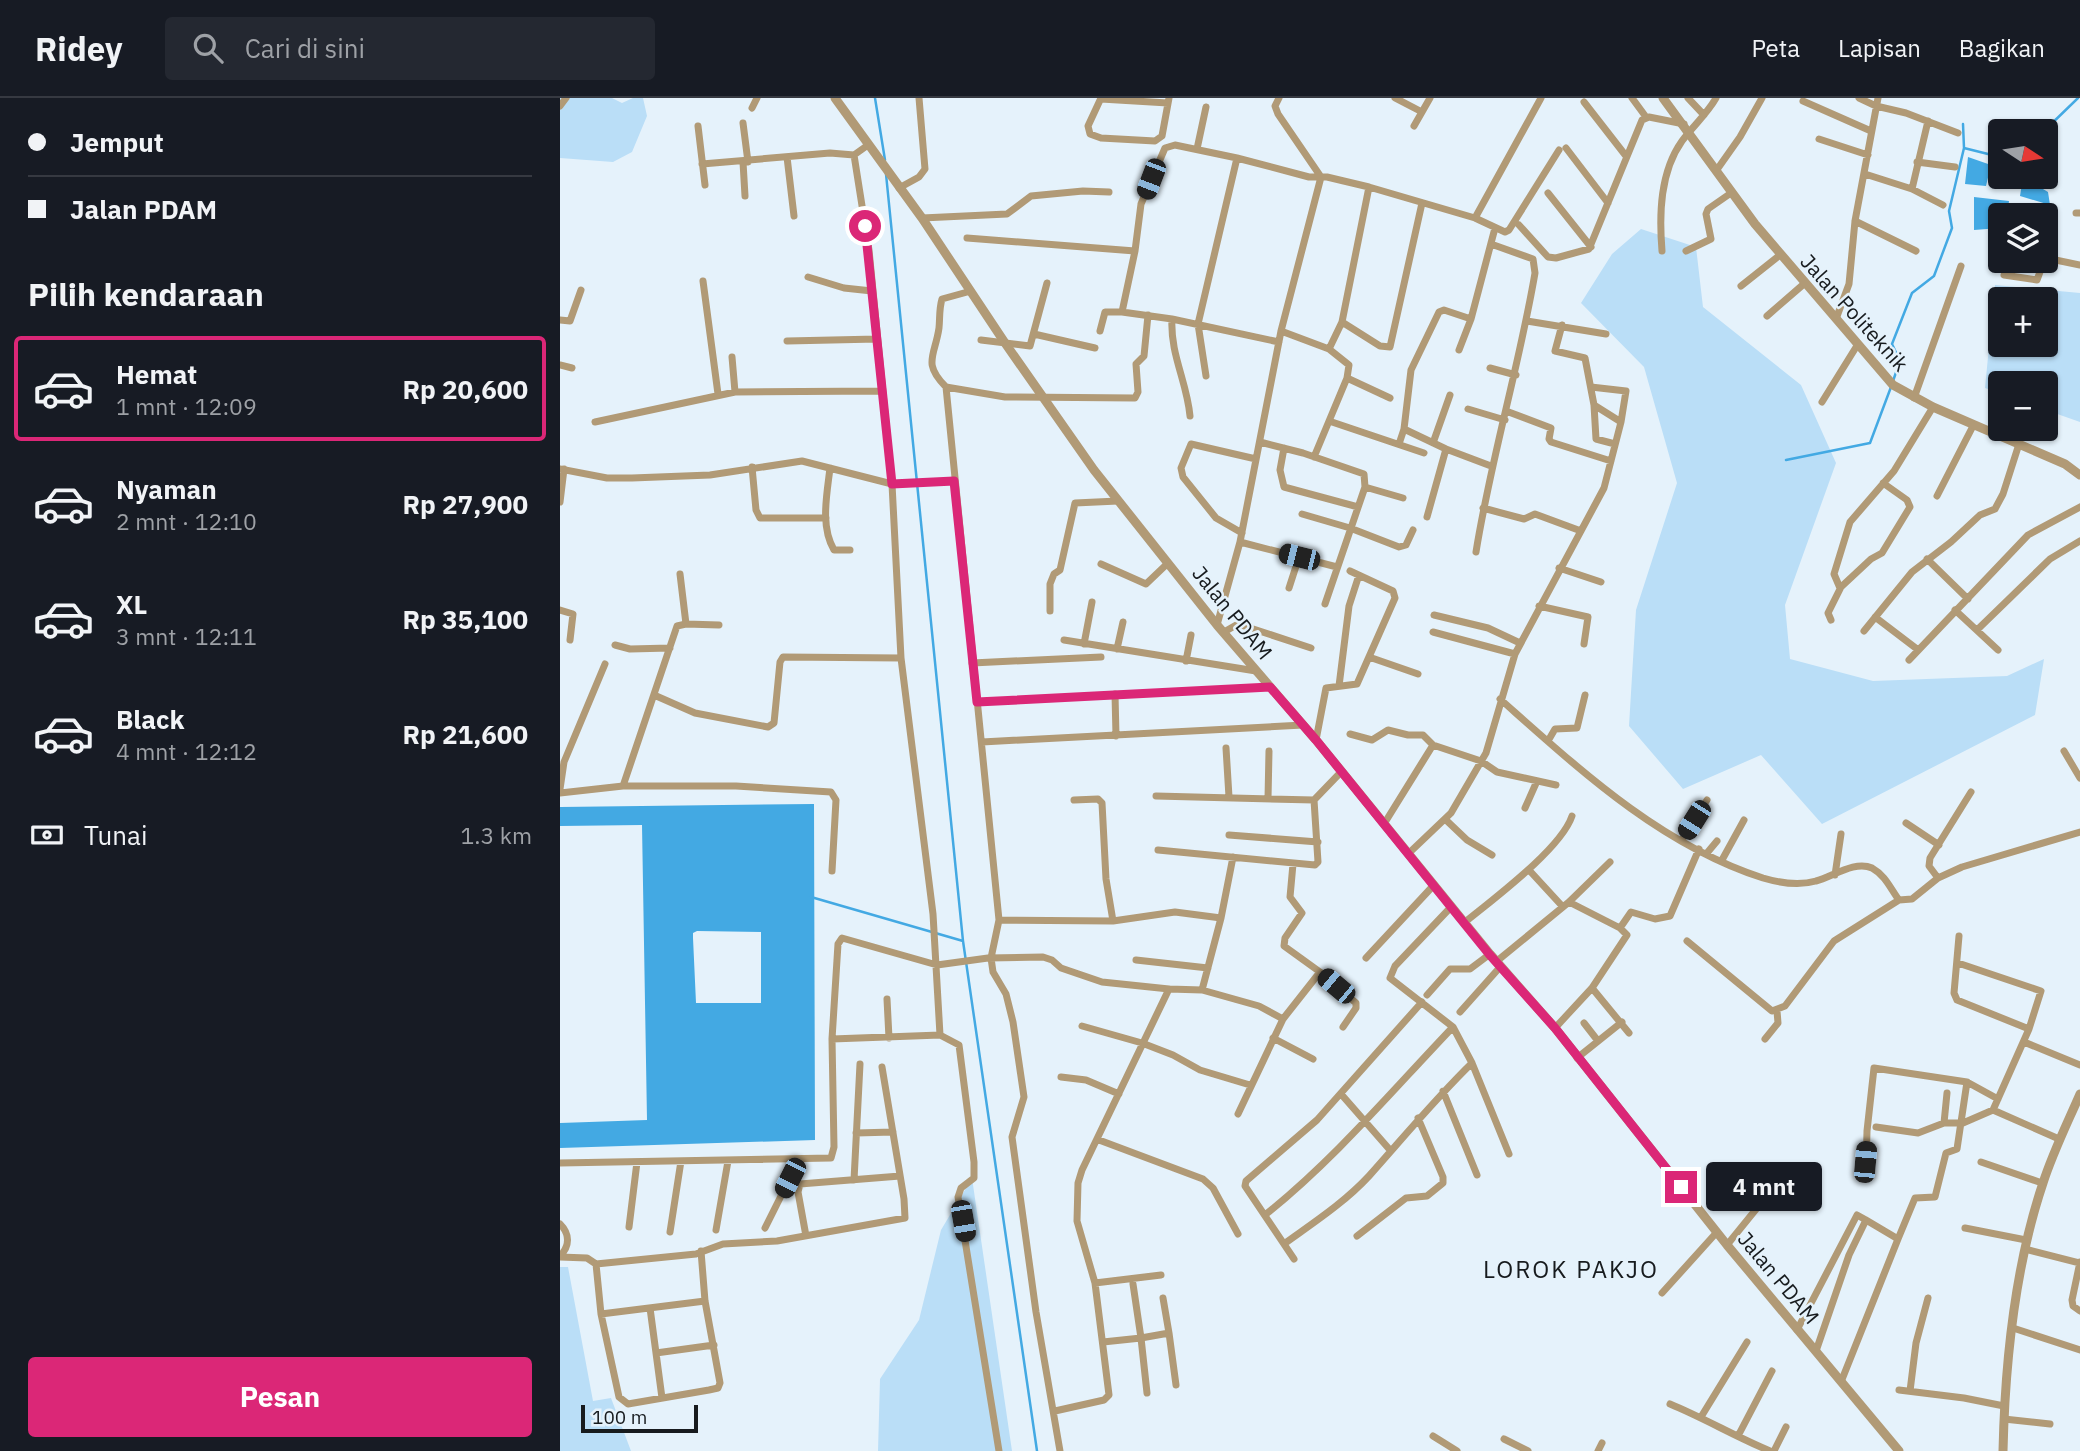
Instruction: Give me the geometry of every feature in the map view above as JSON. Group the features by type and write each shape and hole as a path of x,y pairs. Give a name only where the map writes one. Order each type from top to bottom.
{"street":[{"path":"560,106 566,98"},
{"path":"752,108 757,98"},
{"name":"Jalan PDAM","path":"835,98 922,218 1041,396 1118,501 1433,886 1555,1028 1727,1245 1899,1451"},
{"path":"896,184 919,177 925,169 919,98"},
{"path":"1101,98 1168,100 1163,133 1158,139 1101,138 1090,134 1087,129 1101,98"},
{"path":"1279,98 1275,106 1278,114 1321,177 1281,331 1221,629 1238,624 1311,648"},
{"path":"1395,98 1422,112"},
{"path":"1414,126 1430,98"},
{"path":"1475,218 1541,98"},
{"path":"1632,98 1646,117 1687,127"},
{"name":"Jalan Politeknik","path":"1663,98 1780,256 1892,384 1914,398 1973,426 2065,464 2080,475"},
{"path":"1688,98 1704,115"},
{"path":"1662,251 1661,199 1674,156 1687,127 1704,115 1716,98"},
{"path":"1716,170 1740,137 1762,98"},
{"path":"1859,98 1877,102 1958,133"},
{"path":"1803,101 1871,131"},
{"path":"1584,102 1626,156"},
{"path":"1836,319 1849,284 1855,221 1877,102"},
{"path":"1197,149 1206,107"},
{"path":"1591,247 1640,122 1646,117"},
{"path":"1912,189 1928,121"},
{"path":"743,123 745,196"},
{"path":"698,126 705,185"},
{"path":"1819,139 1868,155"},
{"path":"702,164 830,153 853,155 868,145"},
{"path":"1122,312 1142,204 1161,154 1171,145 1237,158 1309,177 1369,187 1475,218 1503,232 1509,230 1563,149 1608,203"},
{"path":"853,155 869,250 892,484 901,658 940,964 940,1035"},
{"path":"788,157 794,216"},
{"path":"1206,376 1198,324 1237,158"},
{"path":"1917,162 1955,167"},
{"path":"1865,173 1912,189 1943,205"},
{"path":"1329,349 1342,322 1369,187"},
{"path":"922,218 1003,215 1031,196 1073,191 1109,192"},
{"path":"1548,193 1591,247"},
{"path":"1686,251 1711,239 1706,214 1708,209 1731,193"},
{"path":"1342,322 1380,346 1390,346 1422,203"},
{"path":"1855,221 1916,251"},
{"path":"1519,225 1548,257 1556,258 1591,247"},
{"path":"1459,350 1471,319 1495,228"},
{"path":"967,238 1135,251"},
{"path":"1476,552 1491,466 1516,375 1535,273 1535,262 1528,257 1491,244"},
{"path":"1741,286 1780,256"},
{"path":"2058,262 2080,265"},
{"path":"1914,398 1961,266"},
{"path":"2004,275 2036,280 2039,273"},
{"path":"808,277 844,288 872,291"},
{"path":"703,281 718,394"},
{"path":"981,340 1029,347 1047,283"},
{"path":"1767,316 1805,283"},
{"path":"560,320 570,321 581,290"},
{"path":"971,290 942,299 939,331 931,363 937,378 946,387 1005,397 1137,397 1136,364 1144,356 1148,315"},
{"path":"1399,444 1404,429 1411,370 1439,312 1447,311 1471,319"},
{"path":"1100,331 1105,312 1122,312 1172,319 1279,342"},
{"path":"1172,319 1174,351 1186,386 1190,416"},
{"path":"1527,321 1606,334"},
{"path":"1562,325 1555,351 1585,358 1594,405 1595,437 1615,444"},
{"path":"1281,331 1329,349 1347,362 1349,368 1314,457"},
{"path":"1034,334 1095,348"},
{"path":"787,341 877,339"},
{"path":"1822,402 1858,344"},
{"path":"732,357 735,392"},
{"path":"560,365 572,368"},
{"path":"1490,369 1516,375"},
{"path":"1347,378 1390,398"},
{"path":"946,387 999,920 990,958 994,976 1006,994 1017,1043 1024,1097 1012,1138 1036,1312 1056,1414 1060,1451"},
{"path":"1408,853 1446,820 1481,761 1488,746 1515,654 1604,488 1621,422 1625,390 1591,387"},
{"path":"595,422 735,392 882,391"},
{"path":"1433,443 1450,395"},
{"path":"1594,405 1621,422"},
{"path":"1840,589 1834,574 1850,522 1908,451 1933,407"},
{"path":"1468,409 1550,427 1552,442 1611,461"},
{"path":"1329,421 1424,453"},
{"path":"1937,496 1973,426"},
{"path":"1404,429 1491,466"},
{"path":"1260,442 1361,472 1365,478 1365,487 1325,604"},
{"path":"1242,533 1216,518 1184,477 1181,468 1191,444 1256,460"},
{"path":"1864,631 1912,572 1980,515 1995,509 2003,494 2018,444"},
{"path":"1284,448 1280,470 1284,487 1358,507"},
{"path":"1427,517 1446,449"},
{"path":"560,502 562,469 607,478 632,478 710,475 802,461 892,484 954,481"},
{"path":"752,467 760,519 826,518"},
{"path":"830,468 826,518 832,548 835,551 850,550"},
{"path":"1831,620 1828,613 1840,589 1871,559 1882,553 1910,506 1907,500 1883,483"},
{"path":"1365,487 1403,498"},
{"path":"1050,611 1050,584 1054,574 1060,570 1075,503 1118,501"},
{"path":"1909,660 2028,536 2080,507"},
{"path":"1483,508 1524,519 1535,514 1581,530"},
{"path":"1302,514 1401,547 1406,545 1412,530"},
{"path":"1977,630 2050,559 2080,541"},
{"path":"1240,542 1337,566"},
{"path":"1289,588 1299,557"},
{"path":"1927,559 1968,599"},
{"path":"1101,564 1146,584 1168,563"},
{"path":"1559,568 1601,583"},
{"path":"1316,740 1326,689 1357,684 1395,595 1393,591 1350,571"},
{"path":"680,574 686,624"},
{"path":"1339,686 1349,606 1359,575"},
{"path":"1084,644 1092,601"},
{"path":"1539,606 1588,617 1584,644"},
{"path":"560,610 573,614 570,640"},
{"path":"1955,610 1998,650"},
{"path":"1434,615 1488,628 1520,643"},
{"path":"1875,617 1917,649"},
{"path":"1117,649 1123,622"},
{"path":"623,786 677,626 719,625"},
{"path":"1433,632 1515,654"},
{"path":"1186,660 1191,635"},
{"path":"1064,640 1256,671"},
{"path":"615,645 630,649 670,648"},
{"path":"654,695 695,713 768,727 774,723 783,657 901,658"},
{"path":"972,663 1101,657"},
{"path":"1369,657 1418,674"},
{"path":"605,664 565,762 560,791 623,786 736,786 831,792 836,800 832,871"},
{"path":"977,702 1270,687"},
{"path":"1115,694 1116,736"},
{"path":"1548,741 1555,729 1577,728 1586,695"},
{"path":"1500,699 1632,810 1699,849 1764,878 1795,884 1815,882 1856,867 1868,867 1884,877 1899,900"},
{"path":"982,742 1303,725"},
{"path":"1350,734 1372,740 1388,730 1408,735 1423,735 1433,745 1481,761 1497,772 1556,785"},
{"path":"1384,824 1433,745"},
{"path":"1226,748 1229,797"},
{"path":"1268,799 1269,751"},
{"path":"2064,751 2080,778"},
{"path":"1156,796 1314,800 1341,772"},
{"path":"1525,808 1537,781"},
{"path":"1938,878 1930,869 1928,861 1971,792"},
{"path":"1074,800 1098,799 1102,803 1106,879 1112,921"},
{"path":"1158,850 1293,864 1317,864 1314,800"},
{"path":"1682,840 1707,800"},
{"path":"1464,923 1529,870 1564,831 1573,816"},
{"path":"1446,820 1467,840 1492,855"},
{"path":"1722,860 1744,820"},
{"path":"1906,823 1938,845"},
{"path":"1687,941 1744,990 1772,1011 1777,1011 1784,1006 1834,940 1899,900 1912,900 1938,878 1962,867 2080,832"},
{"path":"1835,875 1841,834"},
{"path":"1229,835 1318,842"},
{"path":"1707,853 1717,841"},
{"path":"1620,928 1629,912 1654,919 1670,916 1699,849"},
{"path":"1202,990 1221,918 1233,857"},
{"path":"1460,1012 1496,960 1566,905 1611,862"},
{"path":"1293,864 1290,897 1302,913 1285,938 1284,946 1356,1003 1356,1009 1343,1027"},
{"path":"1529,870 1566,905 1620,928 1627,935 1592,988 1555,1028"},
{"path":"1366,958 1433,886"},
{"path":"1451,907 1390,974 1390,978 1452,1027 1472,1063 1509,1154"},
{"path":"999,920 1112,921 1175,912 1221,918"},
{"path":"1959,936 1954,993 1957,1000 2029,1030"},
{"path":"560,1163 827,1160 833,1153 832,1039 838,944 842,938 940,964 990,958 1042,957 1052,960 1061,968 1102,982 1202,990 1259,1006 1283,1019"},
{"path":"1136,960 1208,968"},
{"path":"1427,995 1450,968 1470,969 1496,960"},
{"path":"1877,1127 1918,1133 1944,1123 1963,1123 1993,1110 2029,1030 2042,991 1958,963"},
{"path":"1238,1114 1283,1019 1320,972"},
{"path":"1592,988 1629,1032"},
{"path":"1056,1414 1108,1398 1095,1283 1077,1221 1076,1204 1082,1170 1099,1140 1169,989"},
{"path":"887,999 888,1038"},
{"path":"1294,1259 1245,1186 1246,1181 1317,1120 1422,1002"},
{"path":"1765,1040 1778,1023 1777,1011"},
{"path":"1577,1058 1622,1022"},
{"path":"1584,1023 1598,1041"},
{"path":"1082,1026 1142,1043 1173,1055 1200,1070 1251,1085"},
{"path":"1265,1215 1299,1188 1452,1027"},
{"path":"832,1039 940,1035 959,1045 975,1174 974,1180 961,1188 958,1197 999,1451"},
{"path":"1273,1038 1313,1059"},
{"path":"2024,1042 2080,1065"},
{"path":"1284,1244 1331,1211 1368,1177 1418,1118 1472,1063"},
{"path":"854,1181 860,1064"},
{"path":"560,1256 587,1258 596,1264 701,1251 723,1244 806,1236 905,1218 882,1067"},
{"path":"1866,1170 1874,1068 1967,1082 1998,1099"},
{"path":"1061,1077 1086,1080 1119,1094"},
{"path":"1841,1382 1915,1198 1935,1198 1946,1153 1957,1149 1967,1082"},
{"path":"1443,1091 1477,1175"},
{"path":"1944,1123 1947,1093"},
{"path":"1341,1094 1390,1150"},
{"path":"2003,1451 2004,1406 2025,1244 2042,1183 2080,1094"},
{"path":"1993,1110 2059,1139"},
{"path":"1357,1236 1402,1200 1410,1196 1427,1196 1443,1183 1443,1177 1418,1118"},
{"path":"856,1133 893,1132"},
{"path":"1099,1140 1203,1179 1213,1188 1238,1234"},
{"path":"765,1228 799,1160"},
{"path":"670,1232 681,1161"},
{"path":"716,1230 727,1161"},
{"path":"629,1227 637,1162"},
{"path":"1981,1162 2042,1183"},
{"path":"806,1236 798,1189 800,1184 900,1176"},
{"path":"1727,1245 1779,1181"},
{"path":"1797,1330 1857,1215 1898,1239"},
{"path":"1816,1351 1849,1255 1866,1220"},
{"path":"560,1224 568,1237 566,1248 560,1256"},
{"path":"1965,1228 2025,1244 2080,1263 2072,1300 2073,1306 2080,1311"},
{"path":"1662,1293 1717,1232"},
{"path":"596,1264 601,1314 618,1397 628,1404 718,1388 720,1378 705,1301 701,1251"},
{"path":"1095,1283 1161,1275"},
{"path":"1132,1284 1147,1393"},
{"path":"1163,1298 1177,1385"},
{"path":"1910,1391 1916,1343 1928,1298"},
{"path":"601,1314 705,1301"},
{"path":"650,1308 662,1398"},
{"path":"2013,1328 2080,1350"},
{"path":"1103,1342 1169,1333"},
{"path":"1701,1417 1747,1342"},
{"path":"656,1353 714,1345"},
{"path":"1738,1436 1772,1371"},
{"path":"1899,1390 2004,1406"},
{"path":"1670,1404 1767,1450 1786,1427"},
{"path":"2004,1419 2049,1424"},
{"path":"1433,1436 1457,1451"},
{"path":"1504,1439 1528,1451"}],"shaded area":[{"path":"560,98 612,98 622,103 633,98 643,98 647,116 632,152 613,162 560,158"},
{"path":"1641,229 1696,247 1703,307 1801,385 1836,463 1785,605 1790,659 1873,681 2007,676 2044,659 2035,715 1822,824 1761,755 1683,789 1629,726 1636,610 1677,483 1644,367 1581,303 1612,254"},
{"path":"2058,291 2080,293 2080,422 2058,414 2058,371 1988,371 1988,389 1985,388 1988,357 2058,357"},
{"path":"972,1178 1012,1451 878,1451 880,1379 919,1320 941,1230"},
{"path":"560,1267 568,1267 593,1401 611,1398 631,1451 560,1451"}],"water":[{"path":"1968,157 1988,164 1986,186 1965,184"},
{"path":"2021,189 2043,189 2048,192 2050,203 2043,203 2020,196"},
{"path":"1974,197 2009,201 1988,203 1988,229 1974,230"},
{"path":"814,804 815,1140 560,1148 560,1123 647,1120 642,825 560,826 560,807","holes":["761,932 761,1003 696,1003 693,933"]}],"waterway":[{"path":"875,98 885,160"},
{"path":"2056,119 2078,98"},
{"path":"1893,381 1900,361 1892,344 1912,293 1934,276 1952,228 1949,211 1964,148 1963,124"},
{"path":"1964,148 1988,154"},
{"path":"886,174 963,941 1037,1451"},
{"path":"1786,460 1870,443 1891,387"},
{"path":"811,897 963,941"}],"district":[{"name":"LOROK PAKJO","path":"1571,1270"}],"route":[{"path":"865,226 892,484 954,481 977,702 1270,687 1489,954 1555,1028 1681,1187"}]}
